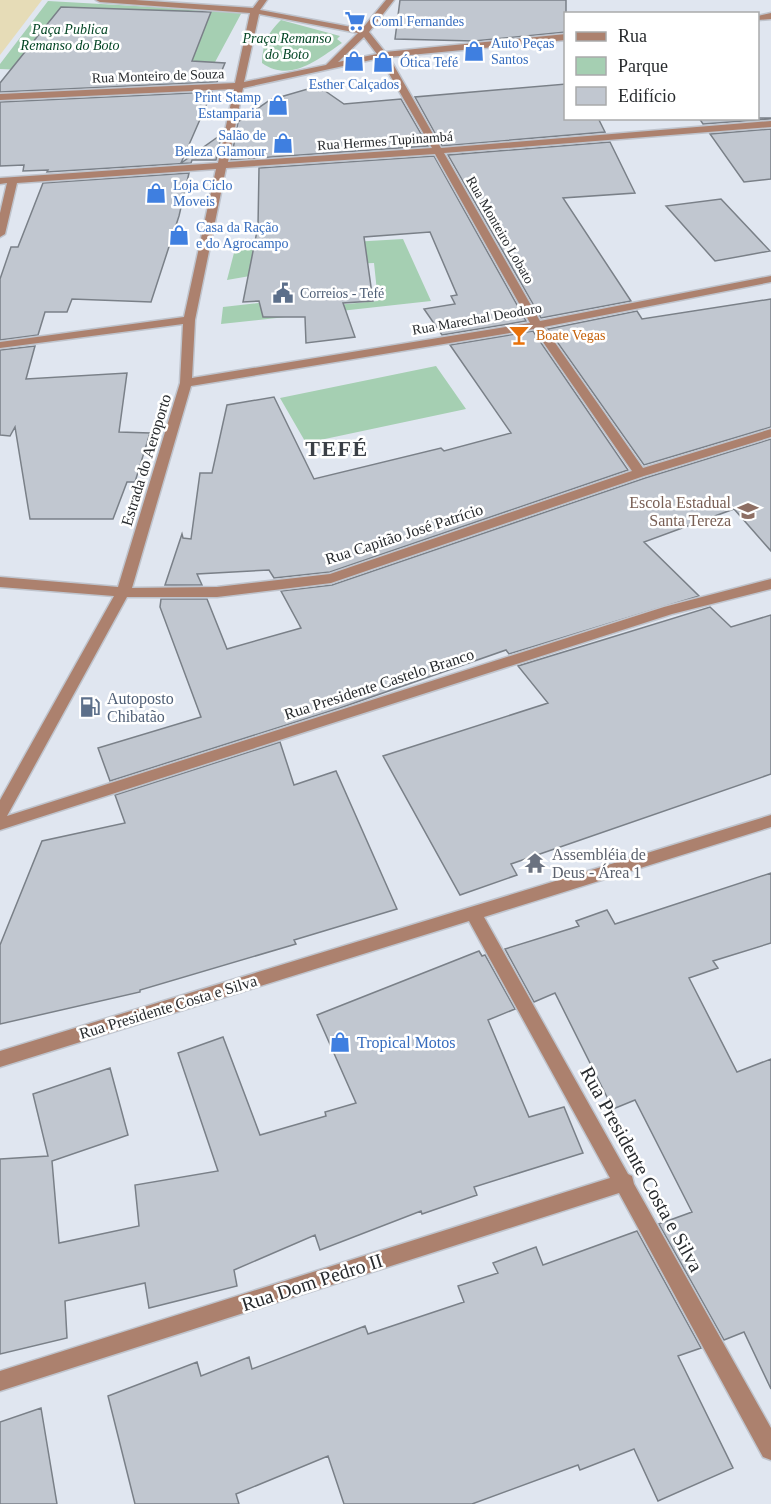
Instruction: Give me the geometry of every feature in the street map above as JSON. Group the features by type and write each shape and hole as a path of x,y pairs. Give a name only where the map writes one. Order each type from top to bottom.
{"street":[{"path":"100,0 255,11 364,32"},
{"path":"255,11 263,0"},
{"path":"330,65 364,32 390,0"},
{"name":"Estrada do Aeroporto","path":"0,813 124,591 186,383 189,320 224,166 238,86 255,11"},
{"name":"Rua Monteiro Lobato","path":"364,32 383,55 537,325 640,473"},
{"name":"Rua Monteiro de Souza","path":"0,97 238,86 383,55 564,37"},
{"name":"Rua Hermes Tupinambá","path":"0,181 437,151 771,124"},
{"path":"0,234 13,180"},
{"name":"Rua Marechal Deodoro","path":"186,383 537,325 771,279"},
{"path":"0,345 189,320"},
{"name":"Rua Capitão José Patrício","path":"0,582 146,594 217,592 331,578 640,473 771,433"},
{"name":"Rua Presidente Castelo Branco","path":"0,824 669,610 771,584"},
{"name":"Rua Presidente Costa e Silva","path":"0,1059 771,821"},
{"name":"Rua Presidente Costa e Silva","path":"473,913 625,1182 771,1449"},
{"name":"Rua Dom Pedro II","path":"0,1381 625,1182"}],"green space":[{"name":"Paça Publica Remanso do Boto","path":"48,1 242,12 207,77 0,69 0,64"},
{"name":"Praça Remanso do Boto","path":"281,20 340,36 337,39 342,43 303,67 283,71 272,69 262,63 263,50 269,34"},
{"path":"403,239 431,301 221,324 223,307 323,296 326,306 378,301 374,263 254,267 250,276 227,280 235,249"},
{"path":"436,366 466,409 306,443 280,398"}],"sand":[{"path":"0,0 42,0 0,55"}],"building":[{"path":"400,0 566,0 564,32 474,41 395,39"},
{"name":"Paça Publica Remanso do Boto","path":"61,7 211,12 192,61 225,63 217,82 0,92 0,83"},
{"path":"564,84 564,120 599,120 605,132 442,146 415,97"},
{"path":"318,86 344,104 401,99 428,146 231,160 238,122 270,100"},
{"path":"212,92 181,163 222,134 216,160 192,160 191,163 47,172 48,170 23,171 24,165 0,166 0,102"},
{"path":"700,120 757,120 703,124"},
{"path":"771,129 771,179 744,182 710,134"},
{"path":"610,142 635,193 563,198 631,301 541,318 448,155"},
{"path":"434,156 526,321 442,335 424,309 455,304 451,296 457,295 430,232 364,237 373,301 343,303 355,337 306,343 305,317 263,317 259,301 243,302 258,226 259,168"},
{"path":"189,173 179,216 151,302 72,299 67,312 45,312 38,335 0,340 0,279 11,247 18,247 43,183"},
{"path":"721,199 770,251 715,261 666,206"},
{"path":"771,299 771,427 644,465 548,329 637,311 642,319"},
{"path":"533,331 628,470 330,572 274,578 269,570 197,574 202,585 165,585 182,534 183,538 191,539 200,473 212,473 227,405 274,397 314,479 441,448 444,451 511,433 450,345"},
{"path":"35,346 26,379 127,373 119,432 150,433 135,482 127,482 113,519 30,519 15,427 10,436 0,435 0,350"},
{"path":"771,439 771,551 734,509 644,542 699,596 509,654 506,650 340,708 110,781 98,748 201,717 160,607 161,599 207,599 227,649 301,628 281,591 332,585 645,478"},
{"path":"710,607 731,627 771,615 771,774 511,864 517,875 460,895 383,756 548,703 518,666"},
{"path":"280,742 294,785 336,771 397,909 294,940 296,944 140,990 140,992 0,1024 0,945 42,841 125,823 115,795"},
{"path":"771,873 771,943 713,961 718,968 689,978 737,1072 771,1059 771,1389 744,1332 724,1340 659,1224 692,1212 635,1100 613,1109 555,993 534,1002 505,949 579,926 576,921 607,910 615,924"},
{"path":"479,951 482,956 485,955 515,1009 488,1020 529,1117 564,1107 583,1153 474,1187 477,1195 422,1214 421,1211 320,1250 315,1235 234,1270 237,1286 149,1308 145,1283 65,1301 67,1338 0,1354 0,1159 48,1156 33,1094 110,1068 128,1135 52,1161 59,1243 139,1226 135,1185 218,1171 178,1053 223,1037 260,1135 326,1116 325,1112 356,1103 317,1015"},
{"path":"637,1231 701,1348 678,1356 733,1468 658,1501 634,1449 580,1470 578,1465 472,1504 344,1504 328,1456 236,1494 239,1504 135,1504 108,1396 197,1362 201,1376 249,1357 252,1369 365,1326 368,1334 464,1302 458,1286 498,1273 493,1263 536,1247 543,1265"},
{"path":"41,1408 57,1504 0,1504 0,1422"}],"place":[{"name":"Coml Fernandes","path":"355,21"},
{"name":"Auto Peças Santos","path":"474,51"},
{"name":"Esther Calçados","path":"354,61"},
{"name":"Ótica Tefé","path":"383,62"},
{"name":"Print Stamp Estamparia","path":"278,105"},
{"name":"Salão de Beleza Glamour","path":"283,143"},
{"name":"Loja Ciclo Moveis","path":"156,193"},
{"name":"Casa da Ração e do Agrocampo","path":"179,235"},
{"name":"Correios - Tefé","path":"283,293"},
{"name":"Boate Vegas","path":"519,335"},
{"name":"Escola Estadual Santa Tereza","path":"748,511"},
{"name":"Autoposto Chibatão","path":"90,707"},
{"name":"Assembléia de Deus - Área 1","path":"535,863"},
{"name":"Tropical Motos","path":"340,1042"}],"district":[{"name":"TEFÉ","path":"337,448"}]}
